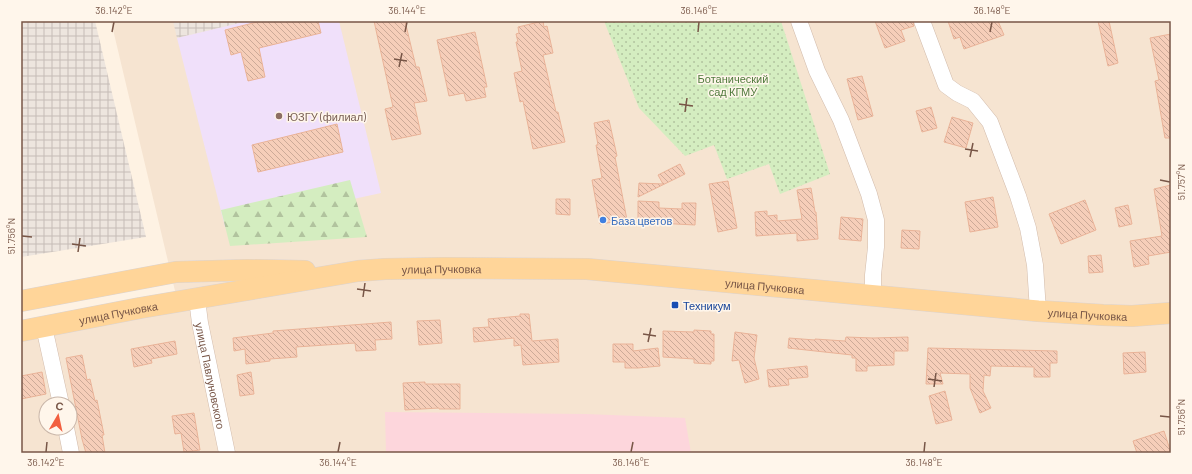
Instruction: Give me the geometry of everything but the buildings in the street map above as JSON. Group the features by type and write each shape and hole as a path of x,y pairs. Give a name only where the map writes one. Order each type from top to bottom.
{"main road":[{"name":"улица Пучковка","path":"21,301 176,272 248,270 358,271 444,268 580,269 1038,311 1132,316 1171,313"},
{"name":"улица Пучковка","path":"21,331 205,297 358,271"}],"street":[{"path":"799,21 817,71 841,120 870,194 876,220 873,296"},
{"path":"922,21 946,85 957,93 973,101 990,122 1018,196 1028,228 1035,265 1038,311"},
{"name":"улица Павлуновского","path":"209,271 200,323 227,453"},
{"path":"44,327 59,396"},
{"path":"68,436 71,453"}],"shaded area":[{"path":"21,21 95,21 146,237 21,257"},
{"path":"111,21 1171,21 1171,453 21,453 21,325 176,295"},
{"path":"173,21 248,21 177,38"},
{"name":"ЮЗГУ (филиал)","path":"248,21 339,21 381,193 225,227 177,38"},
{"path":"385,412 586,414 685,418 691,453 386,453"}],"green space":[{"name":"Ботанический сад КГМУ","path":"604,21 781,21 830,174 780,194 769,164 727,179 714,145 685,156 639,108"},
{"path":"350,180 367,237 230,246 221,210"}],"place":[{"name":"ЮЗГУ (филиал)","path":"279,116"},
{"name":"База цветов","path":"603,220"},
{"name":"Техникум","path":"675,305"}]}
